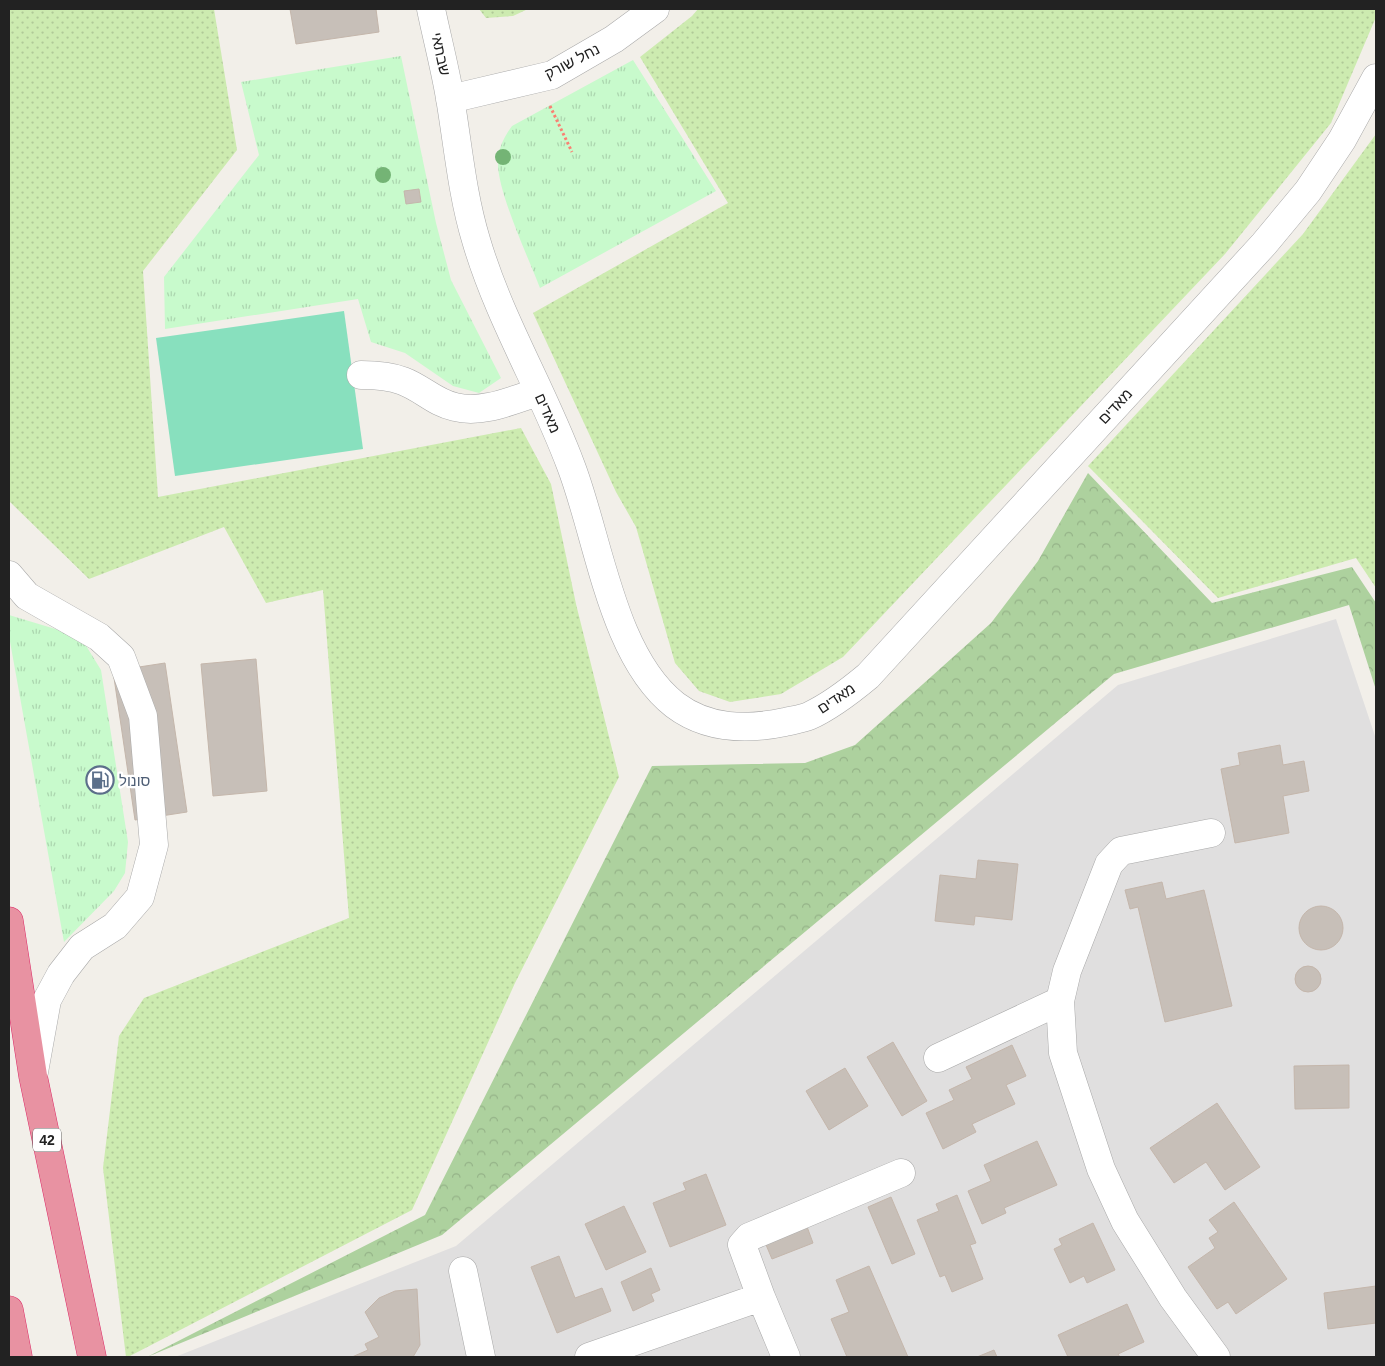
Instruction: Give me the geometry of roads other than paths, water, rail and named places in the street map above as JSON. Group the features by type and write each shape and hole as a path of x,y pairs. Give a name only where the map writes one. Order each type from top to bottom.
{"highway":[{"name":"42","path":"9,921 33,1076 92,1357"},
{"path":"9,1310 18,1357"}],"street":[{"name":"שבתאי","path":"431,9 450,99"},
{"name":"נחל שורק","path":"450,99 552,75 614,39 655,9"},
{"name":"מאדים","path":"450,99 464,187 475,240 492,285 571,464 626,638 660,692 677,707 700,720 729,727 762,726 807,717 841,697 868,676 1264,244 1308,191 1342,140 1376,78"},
{"path":"361,375 404,381 437,402 457,408 489,407 538,392"},
{"path":"9,575 27,596 99,637 121,657 142,716 154,845 140,897 115,926 82,947 61,974 47,1000 33,1076"},
{"path":"1211,833 1121,851 1108,864 1067,971 1060,1001 1063,1053 1101,1169 1125,1222 1144,1254 1216,1357"},
{"path":"938,1058 1060,1001"},
{"path":"786,1357 742,1245 749,1237 901,1173"},
{"path":"463,1271 481,1357"},
{"path":"590,1357 761,1297"}],"place":[{"name":"סונול","path":"100,780"}]}
